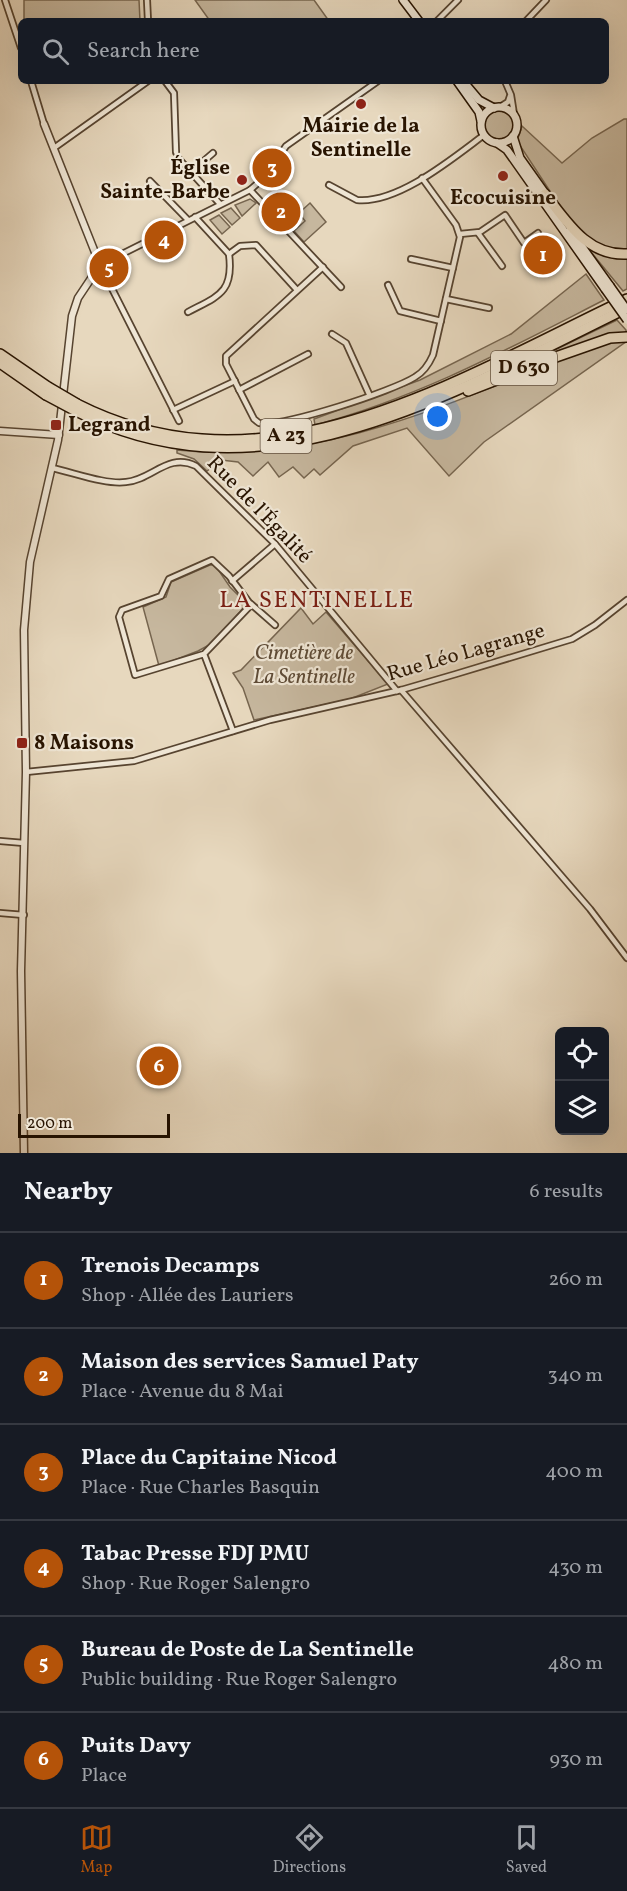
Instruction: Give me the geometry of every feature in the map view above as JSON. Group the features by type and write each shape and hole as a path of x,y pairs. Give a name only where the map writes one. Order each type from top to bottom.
{"highway":[{"path":"545,194 588,243 607,253 627,254"},
{"name":"A 23","path":"0,363 111,427 150,439 195,447 241,448 325,436 372,423 423,404 626,303"},
{"name":"A 23","path":"77,407 133,426 186,438 242,441 301,434 369,416 436,391 626,303"},
{"name":"D 630","path":"423,404 442,401 600,342 627,337"},
{"name":"A 23","path":"0,354 47,391"}],"main road":[{"path":"398,0 412,18"},
{"path":"403,0 416,18"},
{"path":"459,84 478,112 484,135 507,150 607,288 626,303"},
{"path":"466,84 479,100 514,114 517,125 513,136 506,142 497,143"},
{"path":"481,121 486,112 497,107"},
{"path":"513,136 520,158 627,320"}],"street":[{"path":"5,0 18,32"},
{"path":"147,0 148,18"},
{"path":"440,18 458,0"},
{"path":"529,18 546,0"},
{"path":"31,84 100,265 179,421"},
{"path":"54,148 144,84"},
{"path":"167,84 174,93 177,155 220,204"},
{"path":"25,1151 21,978 26,772 24,635 28,571 59,435 73,311 91,275 100,265 250,190 266,176 286,146 374,84"},
{"path":"506,84 514,114"},
{"path":"497,107 509,101 509,90"},
{"path":"329,185 351,198 362,201 389,194 423,178 484,135"},
{"path":"191,172 213,153"},
{"path":"322,267 226,356 226,364 254,419 262,423 315,414 410,380 423,371 433,355 460,234 423,178"},
{"path":"150,181 188,220"},
{"path":"250,190 341,287"},
{"path":"460,234 478,233 505,215 524,243 538,233"},
{"path":"188,312 225,292 228,282 229,254 195,217"},
{"path":"478,233 502,266"},
{"path":"229,254 240,246 256,245 297,290"},
{"path":"411,259 453,268"},
{"path":"388,285 400,311 441,321"},
{"path":"446,299 489,308"},
{"path":"332,334 345,341 369,394"},
{"path":"239,390 308,354"},
{"path":"173,410 235,381"},
{"path":"0,430 59,435"},
{"name":"Rue de l'Égalité","path":"52,468 123,483 135,480 170,463 190,464 200,469 275,544 590,909 627,958"},
{"path":"232,581 275,544"},
{"path":"251,604 250,608 204,654 135,675 119,613 160,596 170,579 210,561 217,562 251,604 275,625"},
{"name":"Rue Léo Lagrange","path":"26,772 134,761 275,718 399,690 568,640 595,625 627,600"},
{"path":"204,654 233,731"},
{"path":"0,841 24,843"},
{"path":"0,913 24,915"}],"green space":[{"path":"24,0 139,0 140,18 24,18"},
{"path":"195,0 314,0 327,18 208,18"},
{"path":"499,111 509,115 513,125 509,135 499,139 489,135 485,125 489,115"},
{"path":"627,119 627,289 623,291 586,246 517,141 522,126 562,163 592,138"},
{"path":"250,199 256,203 242,216 235,205"},
{"path":"310,203 326,222 304,242 294,231 305,221 299,213"},
{"path":"231,208 240,218 232,225 221,213"},
{"path":"219,215 230,227 222,234 210,220"},
{"path":"586,274 604,300 498,354 427,386 354,414 315,425 314,419 420,380 511,334"},
{"path":"617,320 626,330 627,341 484,442 449,476 407,428 353,446 320,475 314,469 304,478 293,467 279,477 268,462 253,476 238,462 221,460 207,471 194,459 177,453 177,450 225,452 271,450 317,443 363,432 452,403 540,368 544,355"},
{"path":"210,565 215,565 230,587 247,604 211,644 159,666 143,607 166,597 171,582"},
{"name":"Cimetière de La Sentinelle","path":"301,608 313,624 326,612 388,684 350,699 254,720 243,688 233,673 241,670"}],"place":[{"name":"Mairie de la Sentinelle","path":"361,104"},
{"name":"Place du Capitaine Nicod","path":"272,168"},
{"name":"Ecocuisine","path":"503,176"},
{"name":"Église Sainte-Barbe","path":"242,180"},
{"name":"Maison des services Samuel Paty","path":"281,212"},
{"name":"Tabac Presse FDJ PMU","path":"164,240"},
{"name":"Trenois Decamps","path":"543,255"},
{"name":"Bureau de Poste de La Sentinelle","path":"109,268"},
{"name":"Legrand","path":"56,425"},
{"name":"8 Maisons","path":"22,743"},
{"name":"Puits Davy","path":"159,1066"}],"district":[{"name":"LA SENTINELLE","path":"317,601"}]}
